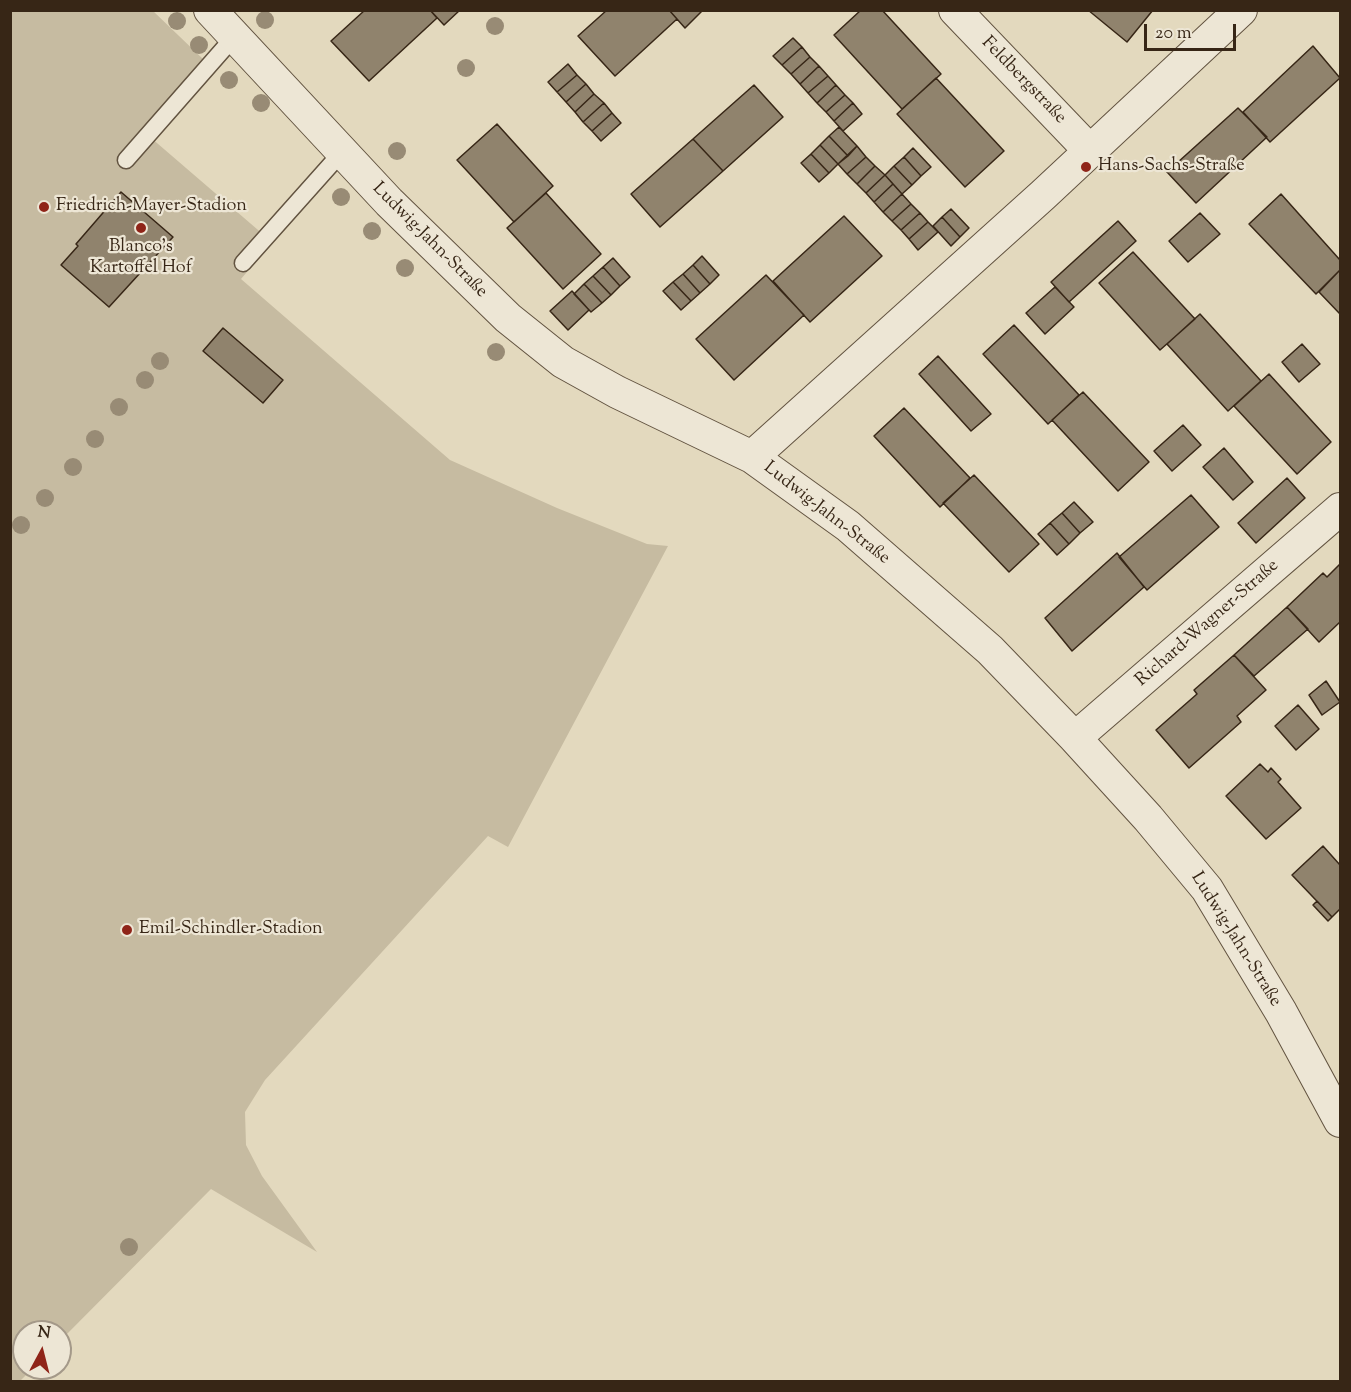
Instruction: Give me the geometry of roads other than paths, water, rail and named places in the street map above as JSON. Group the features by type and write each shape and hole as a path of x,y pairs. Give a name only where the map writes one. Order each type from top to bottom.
{"street":[{"name":"Ludwig-Jahn-Straße","path":"210,10 440,254 508,318 563,362 618,392 752,458 849,526 990,650 1148,818 1207,889 1281,1012 1341,1121"},
{"name":"Feldbergstraße","path":"955,10 1090,152"},
{"path":"752,458 1090,152 1241,10"},
{"name":"Richard-Wagner-Straße","path":"1075,738 1341,509"}],"lane":[{"path":"126,160 234,37"},
{"path":"243,263 342,152"}],"place":[{"name":"Hans-Sachs-Straße","path":"1086,167"},
{"name":"Friedrich-Mayer-Stadion","path":"44,207"},
{"name":"Blanco's Kartoffel Hof","path":"141,228"},
{"name":"Emil-Schindler-Stadion","path":"127,930"}]}
